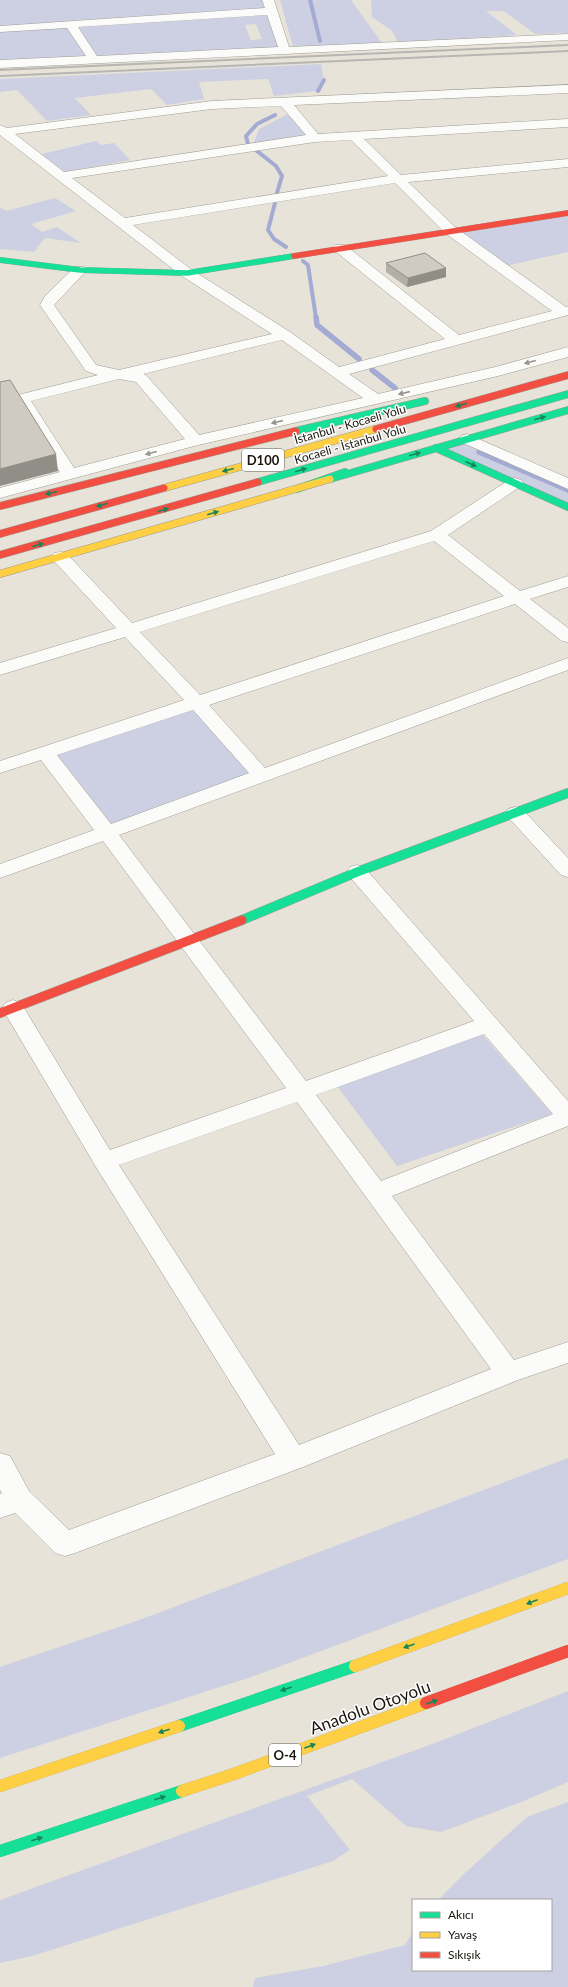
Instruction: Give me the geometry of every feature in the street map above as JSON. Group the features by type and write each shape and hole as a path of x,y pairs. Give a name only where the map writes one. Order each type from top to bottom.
{"main road":[{"path":"0,260 80,270 187,273 450,230 567,214"},
{"name":"İstanbul - Kocaeli Yolu","path":"0,534 568,375"},
{"path":"464,395 525,387"},
{"name":"Kocaeli - İstanbul Yolu","path":"0,555 568,394"},
{"path":"0,506 341,420 434,399"},
{"path":"0,574 568,410"},
{"path":"297,489 510,411"},
{"path":"436,448 568,507"},
{"path":"6,1011 190,941 357,872 516,814 568,793"},
{"path":"0,1786 189,1723 501,1614 568,1588"},
{"name":"Anadolu Otoyolu","path":"0,1851 234,1774 568,1651"}],"street":[{"path":"268,0 285,51"},
{"path":"0,30 272,11"},
{"path":"71,25 94,60"},
{"path":"0,64 568,37"},
{"path":"2,130 212,105 568,89"},
{"path":"284,102 315,138"},
{"path":"61,176 315,138 568,123"},
{"path":"2,130 187,273 285,335 376,400"},
{"path":"354,136 396,179 450,230 566,312"},
{"path":"121,223 396,179 568,164"},
{"path":"340,248 396,294 456,340"},
{"path":"80,270 50,299 47,305 91,368 107,373 141,378 195,441"},
{"path":"337,372 566,312"},
{"path":"70,474 24,403 24,398 285,335"},
{"path":"0,493 195,441 376,400 568,352"},
{"path":"467,439 568,484"},
{"path":"0,669 437,535 515,483"},
{"path":"437,535 568,637"},
{"path":"60,557 198,704 262,776"},
{"path":"0,767 198,704 568,581"},
{"path":"0,871 568,664"},
{"path":"46,753 105,833 190,941 509,1373"},
{"path":"516,814 568,870"},
{"path":"357,872 568,1117 376,1194"},
{"path":"6,1011 104,1161 293,1459"},
{"path":"104,1161 301,1092 488,1024"},
{"path":"0,1464 10,1502 65,1544 293,1459 509,1373 568,1352"}],"shaded area":[{"path":"0,0 268,0 285,51 0,64","holes":["256,24 262,39 251,40 245,25"]},
{"path":"280,0 315,0 317,6 316,0 351,0 382,43 293,47"},
{"path":"371,0 568,0 568,33 535,34 504,11 486,11 517,35 398,42 392,31 372,17"},
{"path":"321,64 324,80 318,91 274,96 268,79 199,82 204,99 167,105 151,89 75,98 91,115 47,121 17,90 0,92 0,79"},
{"path":"290,113 311,137 253,145 259,129"},
{"path":"96,141 101,145 114,143 130,160 65,172 42,154"},
{"path":"55,198 76,211 31,224 42,232 57,227 81,243 45,238 34,252 0,249 0,207 6,211"},
{"path":"568,216 568,252 501,267 450,230"},
{"path":"467,439 568,484 568,507 436,448"},
{"path":"198,704 262,776 105,833 46,753"},
{"path":"481,1033 552,1114 397,1166 337,1086"},
{"path":"568,1458 568,1559 251,1677 0,1758 0,1667 142,1619"},
{"path":"568,1691 568,1782 519,1803 441,1832 406,1826 352,1779 307,1796 350,1850 333,1861 32,1956 0,1963 0,1900 435,1743"},
{"path":"568,1802 568,1987 253,1987 255,1978 323,1966 405,1945 412,1933 412,1971 552,1971 552,1899 439,1899 465,1873 527,1817"}],"building":[{"path":"425,253 446,268 408,278 386,263"},
{"path":"10,380 56,454 0,469 0,382"}],"waterway":[{"path":"310,0 320,41"},
{"path":"318,91 324,80"},
{"path":"248,144 246,136 257,124 275,115"},
{"path":"257,151 276,166 282,176 277,193"},
{"path":"275,203 268,230 274,239 286,247"},
{"path":"303,261 308,265 316,318"},
{"path":"316,317 317,325 359,359"},
{"path":"372,370 395,388"},
{"path":"479,452 568,490"}],"railway":[{"path":"0,70 568,45"},
{"path":"0,76 568,51"}],"traffic: fast":[{"path":"0,260 80,270 187,273 294,256"},
{"path":"258,482 568,394"},
{"path":"296,431 425,401"},
{"path":"330,479 568,410"},
{"path":"436,448 568,507"},
{"path":"297,489 345,472"},
{"path":"242,920 357,872 568,793"},
{"path":"179,1726 355,1666"},
{"path":"0,1851 182,1791"}],"traffic: slow":[{"path":"164,488 376,429"},
{"path":"0,574 330,479"},
{"path":"355,1666 568,1588"},
{"path":"182,1791 234,1774 426,1703"},
{"path":"0,1786 179,1726"}],"traffic: jam":[{"path":"294,256 568,213"},
{"path":"376,429 568,375"},
{"path":"0,506 296,431"},
{"path":"0,555 258,482"},
{"path":"0,534 164,488"},
{"path":"0,1013 242,920"},
{"path":"426,1703 568,1651"}]}
